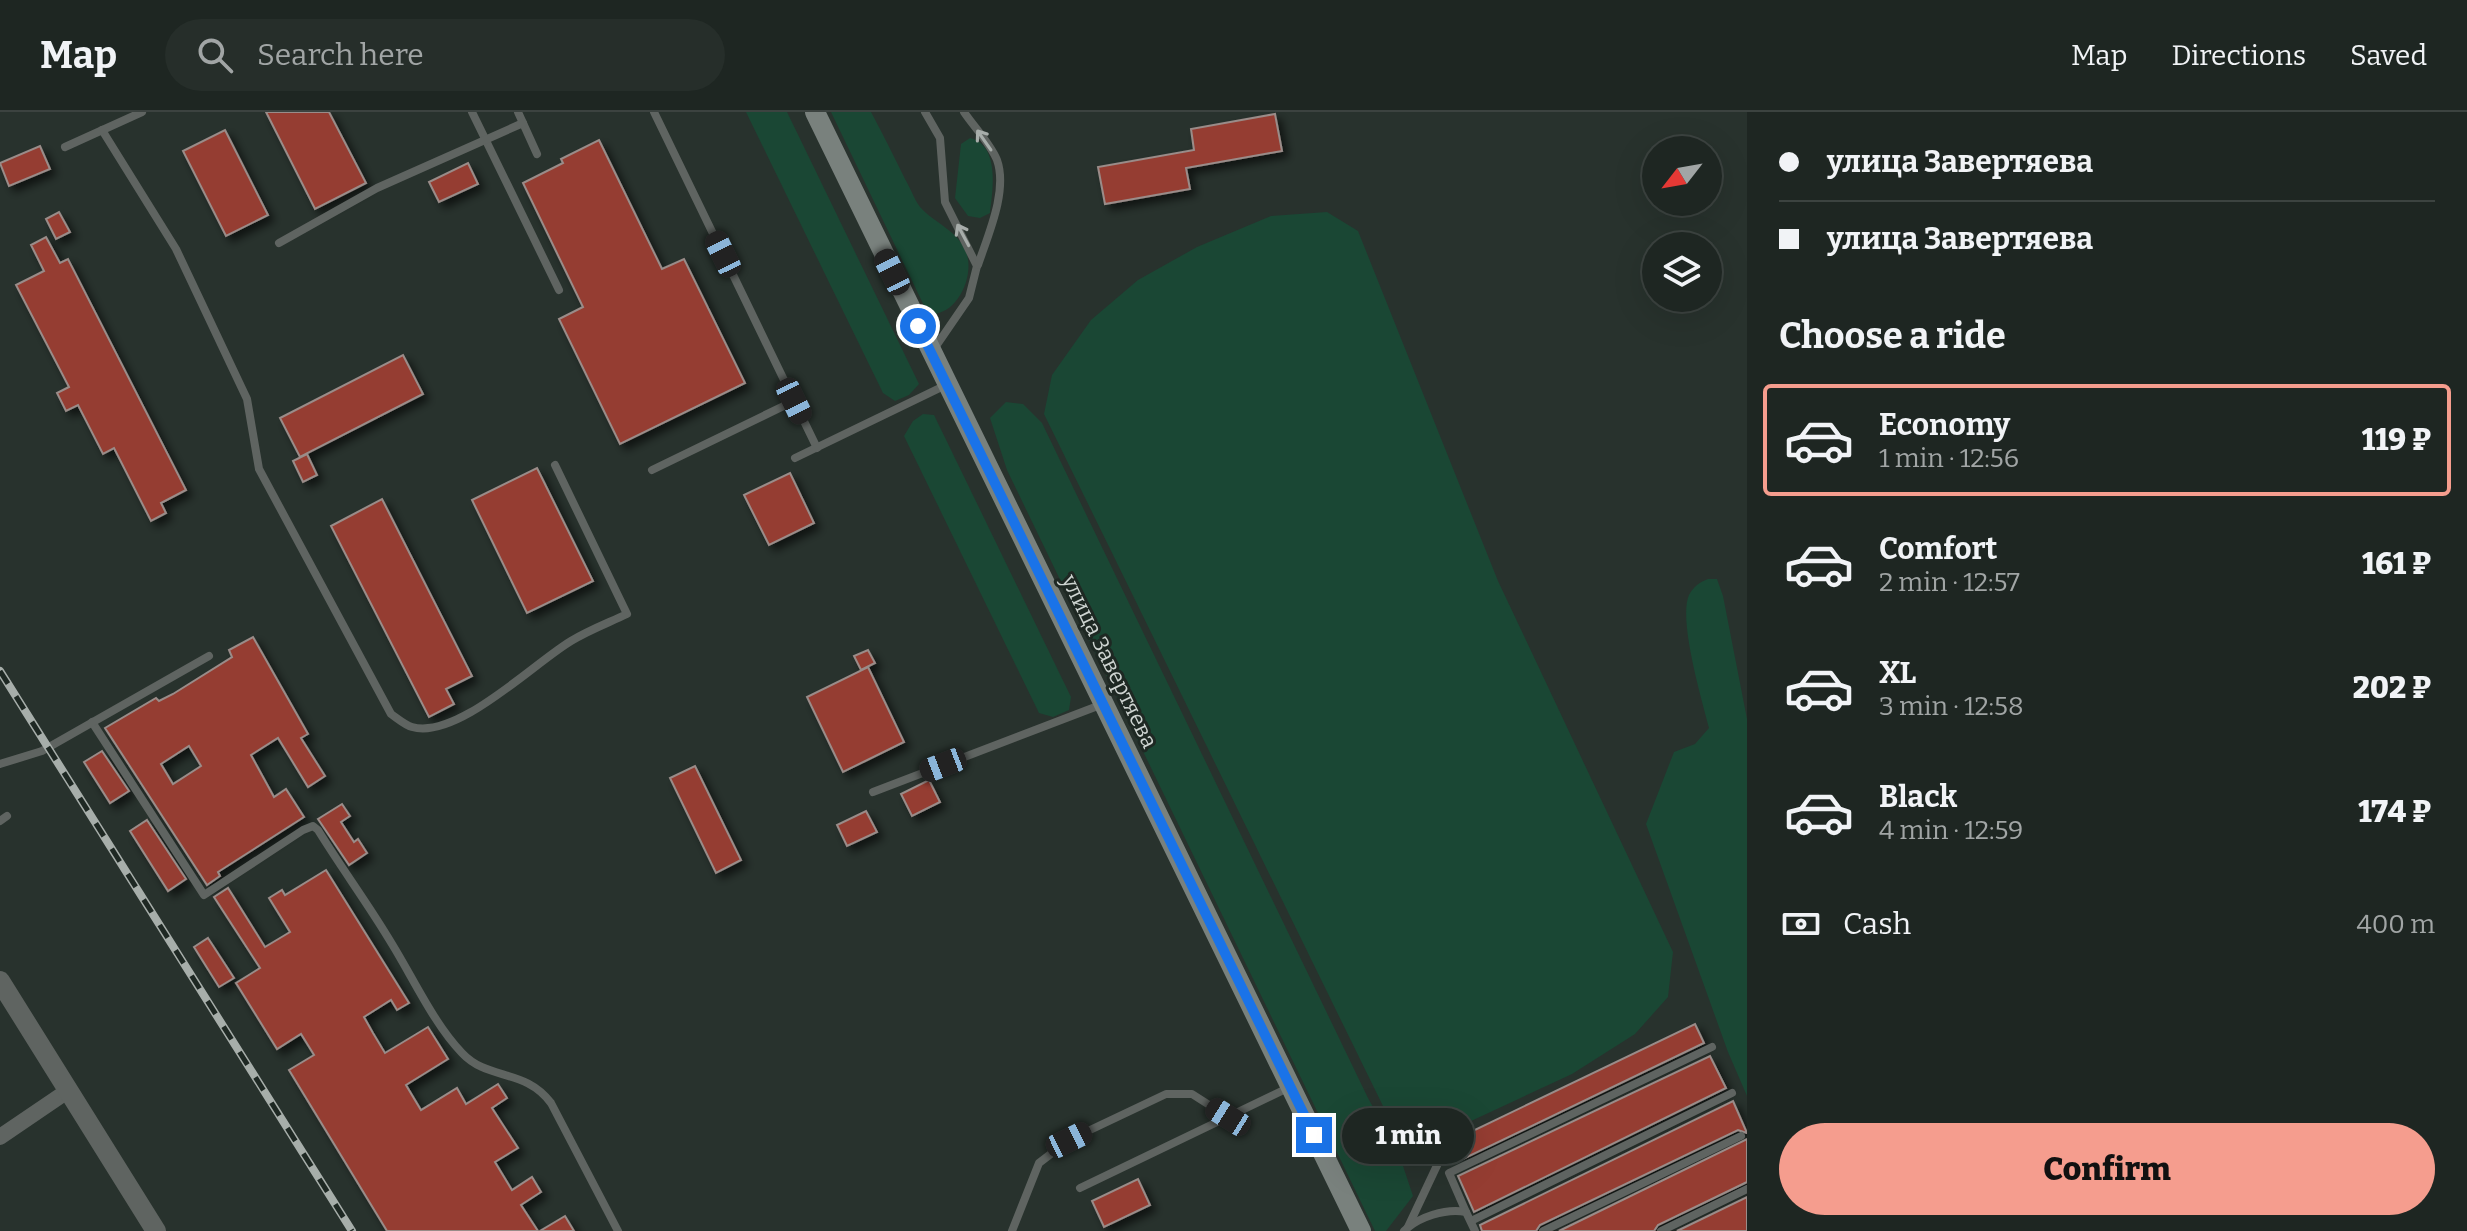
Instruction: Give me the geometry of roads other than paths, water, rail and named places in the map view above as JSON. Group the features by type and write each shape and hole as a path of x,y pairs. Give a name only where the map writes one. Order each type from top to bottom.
{"main road":[{"name":"улица Завертяева","path":"815,112 1361,1231"}],"street":[{"path":"0,981 156,1231"},
{"path":"1,1135 69,1090"}],"lane":[{"path":"65,147 142,112"},
{"path":"472,112 559,290"},
{"path":"518,112 537,154"},
{"path":"654,112 817,448"},
{"path":"925,112 940,138 945,202 977,266"},
{"path":"931,353 969,298 996,212 1000,172 996,156 964,112"},
{"path":"279,243 377,188 523,123"},
{"path":"102,130 176,249 247,399 259,469 391,714 412,727 431,727 455,721 501,693 571,641 627,614 555,465"},
{"path":"795,458 947,384"},
{"path":"652,470 794,401"},
{"path":"0,764 42,751 209,656"},
{"path":"873,792 1104,703"},
{"path":"92,722 204,895 303,830 313,826 318,830 390,939 450,1039 477,1066 520,1079 540,1089 546,1096 618,1231"},
{"path":"1475,1231 1449,1173 1712,1047"},
{"path":"1080,1188 1291,1087"},
{"path":"1471,1221 1732,1093"},
{"path":"1012,1231 1039,1163 1069,1140 1166,1094 1192,1094 1228,1117"},
{"path":"1406,1229 1441,1157 1444,1131"},
{"path":"1543,1231 1741,1136"},
{"path":"1661,1231 1747,1189"},
{"path":"1406,1229 1424,1218 1457,1210 1466,1212"}],"railway":[{"path":"0,671 352,1231"}]}
